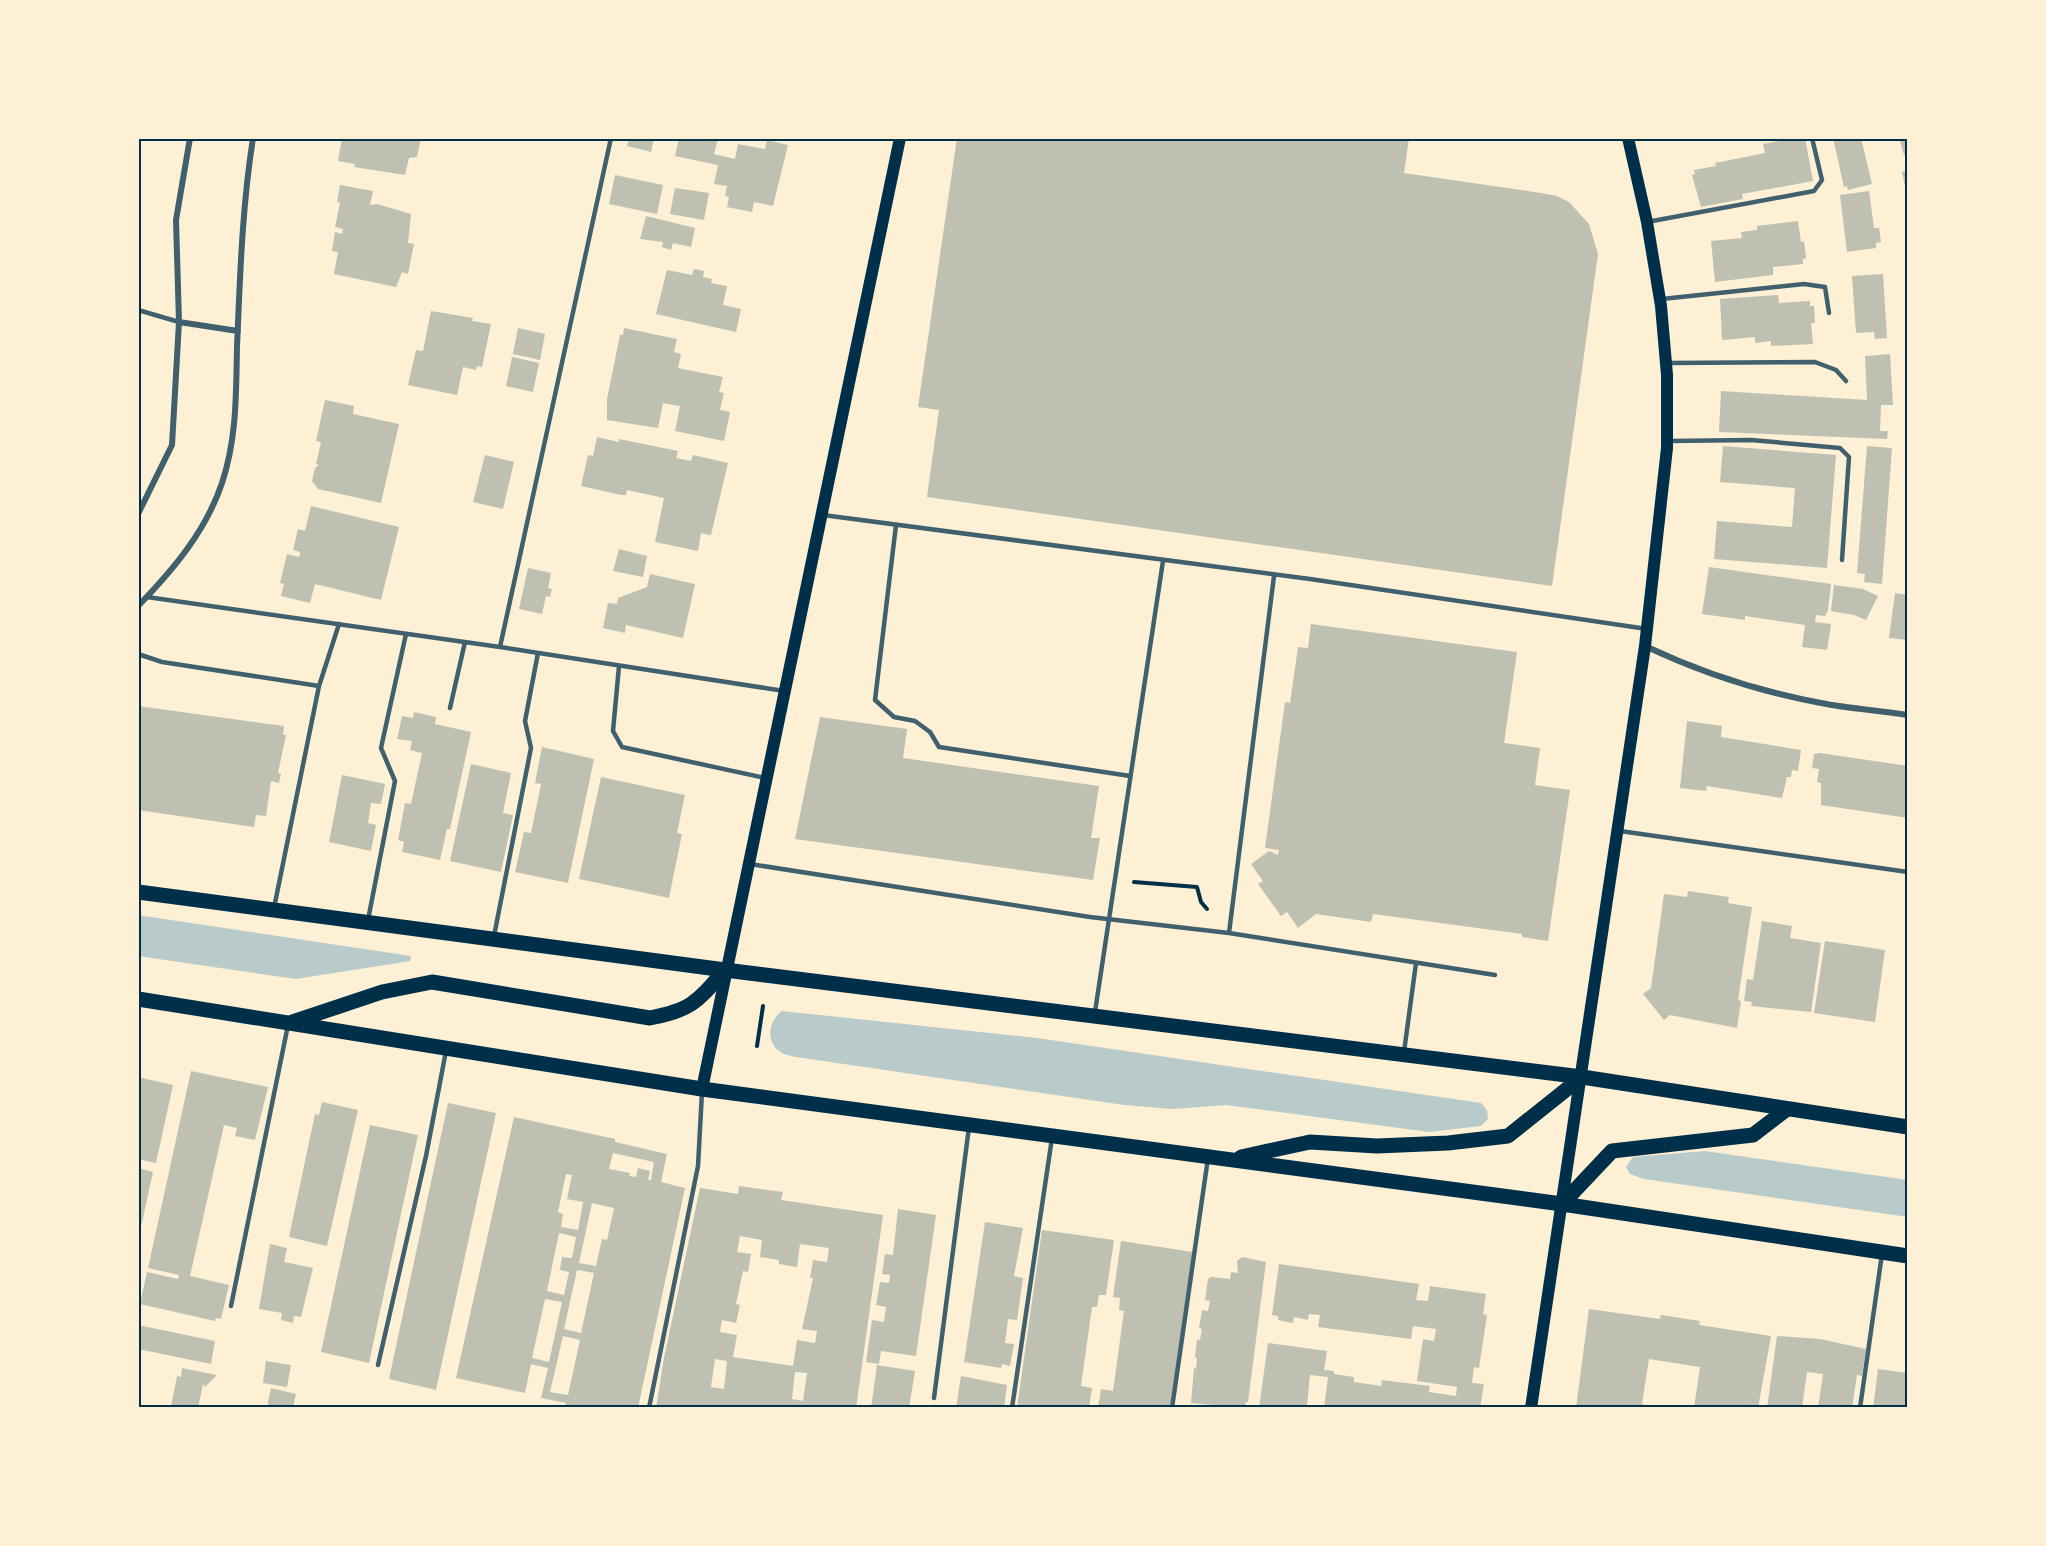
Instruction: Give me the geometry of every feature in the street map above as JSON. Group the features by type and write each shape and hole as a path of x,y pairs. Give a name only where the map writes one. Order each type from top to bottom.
{"main road":[{"path":"702,1089 747,864 900,138"},
{"path":"1531,1408 1645,646 1660,528 1667,441 1666,363 1660,300 1647,222 1628,138"},
{"path":"138,892 725,970 1582,1077 1908,1127"},
{"path":"289,1023 382,992 432,982 650,1017 680,1012 698,1000 725,970"},
{"path":"138,999 702,1089 1562,1204 1908,1256"},
{"path":"1229,1159 1310,1142 1377,1146 1449,1143 1508,1136 1582,1077"},
{"path":"1562,1204 1612,1151 1753,1135 1787,1109"}],"street":[{"path":"138,514 172,444 179,322 176,220 189,138"},
{"path":"138,606 171,572 199,531 222,484 234,432 241,238 253,138"},
{"path":"179,322 238,331"},
{"path":"1645,646 1685,664 1768,690 1820,703 1908,715"}],"lane":[{"path":"500,647 611,138"},
{"path":"1647,222 1814,191 1822,180 1812,138"},
{"path":"1660,300 1804,285 1825,286 1829,313"},
{"path":"138,310 179,322"},
{"path":"1666,363 1815,362 1836,370 1846,381"},
{"path":"1667,441 1750,440 1840,448 1849,456 1842,560"},
{"path":"820,514 1647,629"},
{"path":"896,525 875,700 894,717 915,721 930,732 939,747 1130,776"},
{"path":"1094,1016 1163,561"},
{"path":"1229,933 1274,576"},
{"path":"147,597 500,647 784,691"},
{"path":"273,910 319,686 339,624"},
{"path":"368,922 395,781 381,748 406,634"},
{"path":"450,708 465,642"},
{"path":"494,939 531,748 525,721 538,653"},
{"path":"138,654 162,662 319,686"},
{"path":"619,666 613,731 621,747 765,778"},
{"path":"1618,830 1908,872"},
{"path":"747,864 1108,919 1229,933 1495,975"},
{"path":"1403,1055 1416,963"},
{"path":"231,1306 289,1023"},
{"path":"378,1365 426,1156 447,1048"},
{"path":"649,1408 698,1166 702,1089"},
{"path":"934,1398 969,1124"},
{"path":"1012,1408 1053,1136"},
{"path":"1172,1408 1208,1156"},
{"path":"1860,1408 1883,1252"}],"path":[{"path":"1134,882 1197,887 1201,902 1208,909"},
{"path":"757,1047 763,1006"}],"shaded area":[{"path":"138,915 411,956 410,961 296,979 138,956"},
{"path":"782,1011 1037,1038 1481,1103 1487,1110 1488,1119 1481,1126 1429,1132 1226,1105 1172,1109 1124,1105 803,1058 784,1054 773,1045 771,1027 777,1015"},
{"path":"1705,1151 1908,1180 1908,1217 1644,1179 1630,1174 1626,1167 1633,1157"}],"building":[{"path":"342,138 421,138 417,157 409,158 405,175 354,167 355,164 338,161"},
{"path":"629,138 654,138 651,152 627,146"},
{"path":"679,138 718,138 714,154 735,159 738,144 765,149 767,140 788,145 773,206 754,202 752,212 727,207 729,197 725,196 727,186 714,184 718,165 675,156"},
{"path":"957,138 1409,138 1404,173 1541,193 1557,196 1569,202 1589,224 1598,254 1552,586 927,497 939,410 918,407"},
{"path":"1805,138 1813,181 1742,194 1743,199 1701,207 1692,175 1695,174 1694,170 1716,166 1715,163 1765,153 1763,144"},
{"path":"1833,138 1861,138 1872,184 1848,190 1847,186 1844,187"},
{"path":"1899,138 1908,138 1908,154 1904,155"},
{"path":"1908,170 1908,186 1905,186 1902,172"},
{"path":"615,175 663,185 657,214 609,204"},
{"path":"340,185 373,191 370,205 377,204 411,214 408,243 414,244 408,274 402,272 396,287 334,274 338,252 332,251 335,232 342,234 343,229 335,227 340,203 337,202"},
{"path":"675,188 709,193 704,220 670,214"},
{"path":"1869,191 1874,228 1879,228 1881,242 1876,243 1876,248 1847,252 1840,195"},
{"path":"646,216 695,228 691,247 673,243 671,250 662,247 663,242 640,239"},
{"path":"1798,221 1806,258 1803,259 1803,264 1773,267 1773,275 1715,282 1711,241 1742,238 1741,232 1757,230 1757,226"},
{"path":"694,269 704,271 703,277 712,279 711,283 727,286 723,305 741,309 736,332 656,314 667,270 692,275"},
{"path":"1883,274 1887,338 1875,339 1874,332 1856,333 1852,276"},
{"path":"1778,295 1779,303 1810,301 1810,306 1814,306 1815,323 1811,323 1813,344 1771,346 1771,341 1755,343 1755,337 1722,340 1720,299"},
{"path":"431,311 473,318 472,321 491,324 482,367 477,366 476,370 463,367 457,395 408,385 416,350 423,351"},
{"path":"518,328 545,334 540,360 513,354"},
{"path":"624,328 677,339 674,352 681,354 678,368 723,377 719,392 724,393 720,410 730,412 724,441 675,431 680,406 663,403 658,428 607,420 607,399 620,335 623,335"},
{"path":"1890,354 1893,405 1881,405 1880,431 1888,431 1887,439 1719,432 1721,391 1867,400 1865,356"},
{"path":"512,357 539,363 533,392 506,386"},
{"path":"325,400 354,406 353,414 399,424 381,503 318,489 312,481 315,468 319,465 316,464 321,442 316,441"},
{"path":"597,437 678,451 676,458 691,461 693,455 728,463 711,535 701,533 698,551 655,542 664,498 627,490 626,495 621,495 581,486 588,455 593,456"},
{"path":"1723,446 1836,455 1827,568 1714,559 1717,521 1792,527 1795,488 1720,482"},
{"path":"1867,446 1892,448 1882,584 1864,582 1865,574 1857,573"},
{"path":"485,455 514,462 503,509 473,502"},
{"path":"311,506 399,527 381,600 315,584 310,603 281,596 284,584 280,583 287,554 299,557 300,552 293,550 298,529 305,531"},
{"path":"619,549 647,556 643,577 613,571"},
{"path":"1709,567 1831,584 1828,610 1825,616 1816,615 1815,622 1831,624 1827,650 1802,647 1805,625 1745,616 1745,620 1702,614"},
{"path":"528,568 551,573 548,588 552,589 550,597 546,596 542,614 519,609"},
{"path":"650,574 695,584 683,638 626,625 625,633 603,628 608,603 617,604 618,598 647,587"},
{"path":"1834,585 1863,589 1878,596 1866,620 1854,615 1831,611"},
{"path":"1895,593 1908,595 1908,640 1889,638"},
{"path":"1311,624 1517,652 1504,743 1540,748 1535,785 1570,790 1548,941 1522,937 1522,934 1373,914 1371,922 1316,914 1298,928 1287,912 1281,916 1258,884 1263,881 1251,864 1269,851 1278,855 1279,850 1265,848 1285,702 1290,703 1298,647 1308,648"},
{"path":"138,706 284,726 283,735 286,735 278,773 281,774 279,783 271,781 266,816 256,815 254,827 138,810"},
{"path":"414,712 436,717 435,724 471,732 450,829 447,829 440,860 402,852 404,842 398,840 405,803 411,804 422,753 410,750 412,741 397,739 402,716 413,718"},
{"path":"820,717 907,729 903,758 1099,786 1091,838 1100,838 1093,880 795,839"},
{"path":"1687,721 1722,726 1721,737 1801,750 1798,771 1792,770 1791,777 1787,777 1782,798 1707,786 1706,791 1680,788"},
{"path":"542,747 594,759 568,883 515,872 524,832 531,833 541,784 535,783"},
{"path":"1814,754 1908,766 1908,818 1821,805 1821,783 1817,782 1819,769 1812,768"},
{"path":"471,764 511,773 503,813 513,815 501,872 450,861"},
{"path":"342,775 385,784 381,804 371,803 368,823 376,825 371,851 329,842"},
{"path":"601,777 685,795 677,833 682,834 669,898 579,879"},
{"path":"1688,891 1729,897 1728,903 1752,907 1738,1000 1741,1001 1737,1028 1670,1015 1664,1020 1643,994 1651,988 1664,894 1687,897"},
{"path":"1762,921 1792,926 1790,938 1821,943 1811,1012 1751,1006 1752,1002 1744,1001 1747,979 1753,980"},
{"path":"1825,941 1885,950 1875,1022 1814,1013"},
{"path":"191,1071 268,1087 255,1140 235,1136 237,1128 224,1125 190,1276 229,1285 221,1319 216,1318 215,1321 140,1304 147,1272 178,1279 179,1275 148,1268"},
{"path":"138,1077 173,1085 156,1163 138,1159"},
{"path":"322,1102 358,1110 327,1246 289,1237 315,1114 319,1115"},
{"path":"448,1103 496,1113 436,1390 389,1379"},
{"path":"514,1117 615,1139 615,1142 667,1154 661,1182 685,1188 638,1408 565,1408 566,1403 541,1398 548,1368 531,1364 525,1393 456,1378","holes":["613,1153 654,1162 651,1180 648,1180 650,1171 638,1168 636,1177 629,1176 630,1173 609,1169","566,1174 572,1175 567,1199 583,1202 578,1230 561,1227 563,1214 558,1212","592,1203 614,1208 607,1240 602,1239 596,1266 579,1263","559,1233 576,1237 572,1258 562,1257 560,1270 569,1272 564,1295 547,1291","577,1270 594,1273 581,1333 564,1329","545,1299 562,1302 549,1362 532,1358","563,1336 580,1340 568,1395 550,1392"]},
{"path":"370,1125 418,1135 369,1363 321,1352"},
{"path":"138,1168 153,1172 139,1236 138,1236"},
{"path":"739,1186 783,1192 781,1200 883,1215 856,1408 656,1408 664,1358 700,1188 738,1194","holes":["740,1236 762,1240 760,1257 779,1260 779,1264 797,1267 800,1244 829,1248 827,1262 813,1260 810,1278 813,1278 802,1329 817,1331 815,1343 797,1340 793,1366 733,1357 737,1335 720,1332 722,1320 736,1323 740,1305 736,1304 743,1271 748,1272 751,1254 737,1252","715,1359 727,1361 724,1389 711,1387","795,1372 807,1373 803,1401 792,1399"]},
{"path":"898,1209 936,1215 916,1356 881,1351 879,1364 866,1362 872,1320 884,1322 886,1307 876,1305 880,1282 889,1283 890,1275 882,1274 885,1254 893,1255"},
{"path":"985,1222 1023,1228 1014,1276 1023,1278 1017,1320 1008,1319 1005,1343 1014,1344 1010,1366 1002,1364 1001,1368 964,1362"},
{"path":"1042,1230 1114,1240 1106,1295 1099,1295 1097,1307 1092,1307 1081,1386 1092,1388 1089,1408 1017,1408"},
{"path":"1121,1241 1193,1252 1170,1408 1098,1408 1101,1389 1113,1391 1124,1311 1119,1310 1120,1298 1113,1297"},
{"path":"270,1244 287,1248 284,1262 313,1268 301,1317 294,1316 293,1323 281,1320 282,1313 259,1309"},
{"path":"1242,1257 1266,1262 1248,1402 1245,1408 1191,1403 1197,1340 1200,1340 1202,1329 1199,1328 1202,1310 1208,1311 1210,1301 1205,1300 1208,1279 1211,1277 1230,1279 1231,1272 1238,1273 1237,1261"},
{"path":"1279,1264 1419,1284 1416,1300 1428,1301 1430,1286 1486,1294 1483,1314 1487,1315 1479,1368 1474,1367 1472,1383 1484,1384 1480,1408 1324,1408 1328,1377 1310,1375 1307,1405 1317,1408 1259,1408 1268,1343 1327,1351 1324,1370 1354,1377 1354,1382 1381,1386 1382,1380 1430,1386 1429,1392 1456,1396 1457,1387 1417,1381 1423,1339 1434,1341 1436,1329 1413,1326 1411,1339 1318,1327 1320,1315 1309,1314 1308,1320 1294,1317 1293,1323 1278,1320 1278,1316 1272,1315"},
{"path":"1589,1309 1660,1319 1661,1315 1700,1321 1699,1325 1771,1336 1758,1408 1694,1408 1700,1367 1649,1359 1642,1404 1658,1408 1576,1408"},
{"path":"138,1325 215,1341 211,1364 138,1349"},
{"path":"1777,1336 1820,1339 1866,1349 1862,1376 1857,1375 1852,1408 1818,1408 1823,1374 1807,1372 1802,1408 1767,1408"},
{"path":"266,1361 291,1365 287,1387 263,1383"},
{"path":"877,1365 915,1371 909,1408 871,1408"},
{"path":"182,1368 217,1375 205,1387 203,1384 198,1408 171,1406 177,1376 181,1377"},
{"path":"1878,1369 1908,1373 1908,1408 1873,1408"},
{"path":"961,1376 1007,1385 1004,1408 956,1408"},
{"path":"271,1388 296,1394 293,1408 267,1408"}]}
